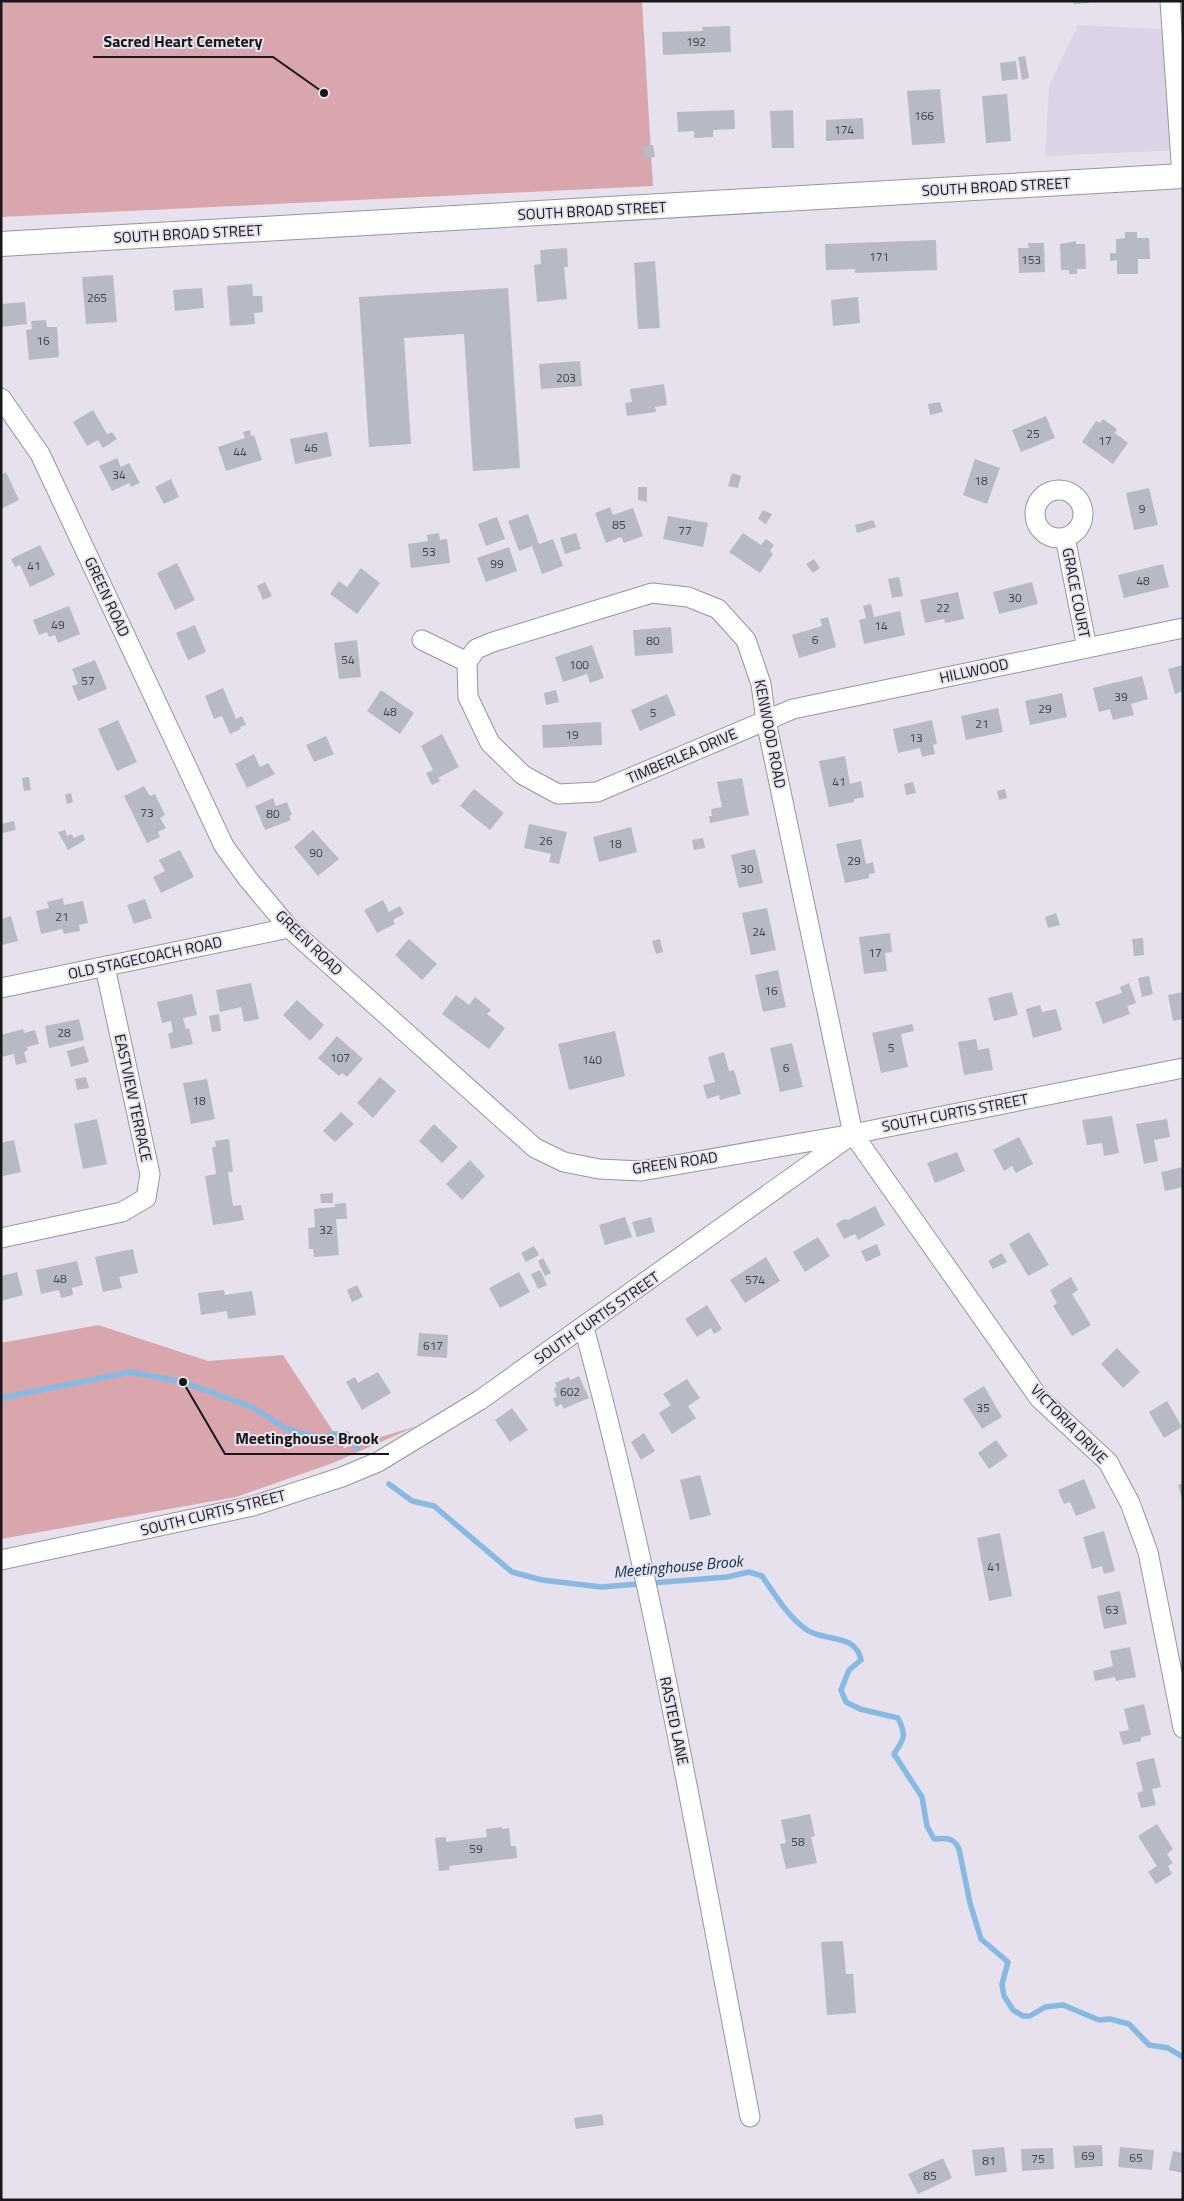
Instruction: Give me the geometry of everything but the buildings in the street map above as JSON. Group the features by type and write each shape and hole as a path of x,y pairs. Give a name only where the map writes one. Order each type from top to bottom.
{"main road":[{"name":"SOUTH BROAD STREET","path":"1,244 1182,176"}],"street":[{"path":"1170,1 1182,176"},
{"name":"GREEN ROAD","path":"1,398 40,454 224,846 248,879 289,928 535,1148 564,1162 598,1169 641,1170 853,1134"},
{"name":"GRACE COURT","path":"1065,537 1087,648"},
{"name":"KENWOOD ROAD","path":"467,662 476,649 493,642 652,593 688,597 718,610 746,640 762,684 766,720 853,1134"},
{"name":"HILLWOOD","path":"766,720 793,709 1183,628"},
{"path":"422,640 467,662"},
{"name":"TIMBERLEA DRIVE","path":"467,662 468,697 490,743 523,775 558,794 598,792 766,720"},
{"name":"OLD STAGECOACH ROAD","path":"1,988 289,928"},
{"name":"EASTVIEW TERRACE","path":"1,1238 122,1212 146,1198 150,1174 105,967"},
{"name":"SOUTH CURTIS STREET","path":"1,1560 253,1506 342,1477 378,1462 414,1442 480,1400 584,1328 853,1134 1183,1068"},
{"name":"VICTORIA DRIVE","path":"853,1134 1040,1398 1108,1462 1130,1503 1148,1552 1183,1728"},
{"name":"RASTED LANE","path":"584,1328 648,1595 683,1762 750,2117"}],"shaded area":[{"path":"1,1 642,1 653,186 1,217"},
{"path":"1078,25 1183,30 1183,150 1045,156 1049,86"},
{"path":"98,1325 208,1361 283,1355 344,1448 417,1426 333,1463 236,1497 1,1539 1,1343"}],"waterway":[{"name":"Meetinghouse Brook","path":"1,1398 131,1372 183,1382 252,1407 285,1428 304,1434 323,1437 347,1434 357,1448"},
{"name":"Meetinghouse Brook","path":"389,1484 412,1501 434,1506 512,1572 542,1580 601,1587 727,1577 749,1572 762,1576 782,1605 800,1625 814,1634 846,1642 858,1651 861,1660 849,1670 841,1690 846,1702 860,1709 898,1718 903,1729 903,1737 894,1754 922,1797 927,1826 934,1839 952,1840 959,1849 970,1903 981,1939 1008,1962 1002,1984 1004,1996 1013,2010 1023,2016 1030,2016 1045,2007 1063,2005 1099,2020 1110,2019 1129,2024 1149,2045 1168,2048 1183,2057"}],"place":[{"name":"Sacred Heart Cemetery","path":"324,93"},
{"name":"Meetinghouse Brook","path":"183,1382"}]}
